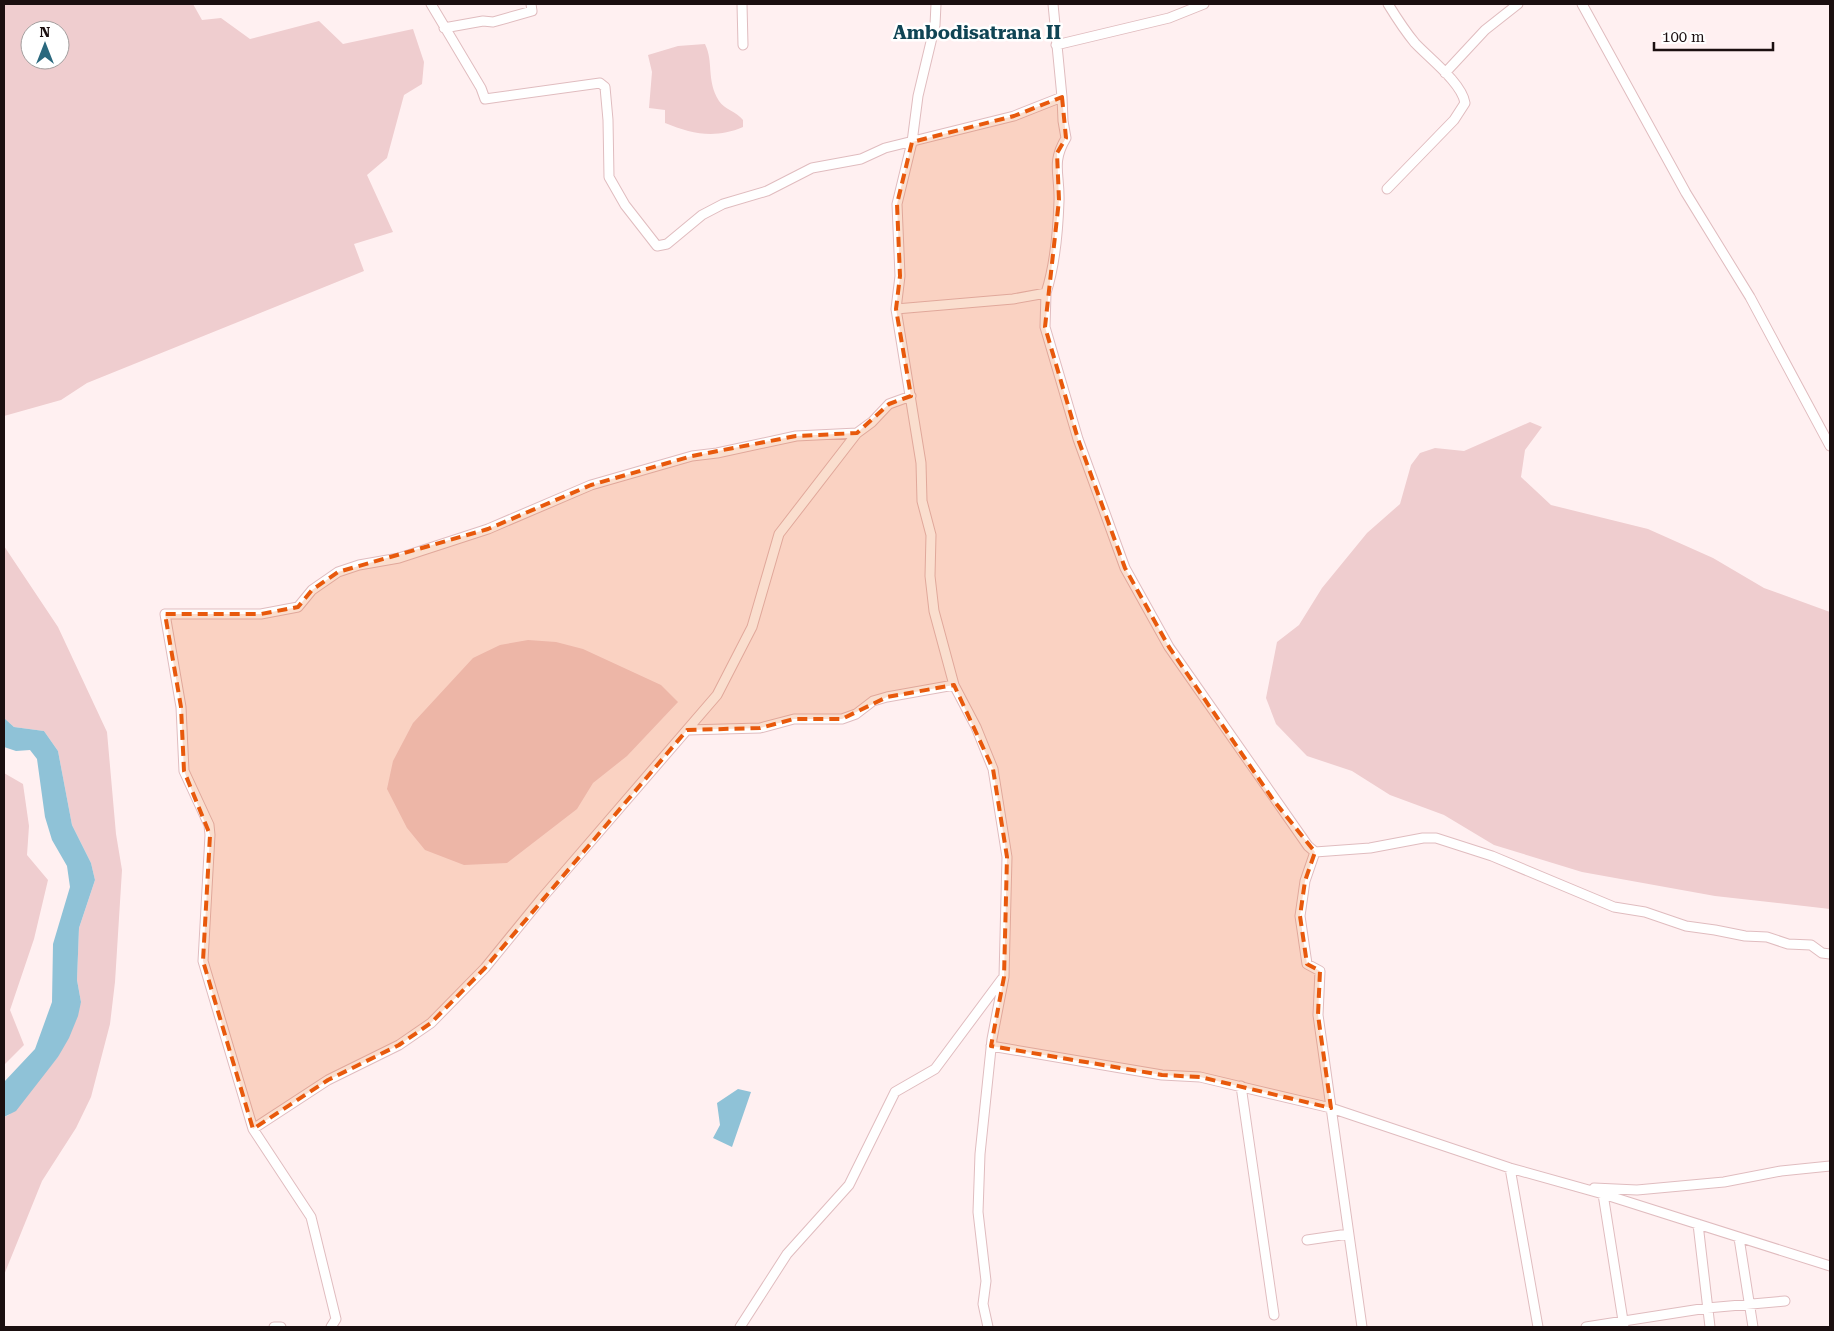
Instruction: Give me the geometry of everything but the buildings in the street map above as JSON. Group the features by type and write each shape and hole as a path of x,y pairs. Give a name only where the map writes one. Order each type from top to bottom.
{"street":[{"path":"431,4 481,88 484,99 600,83 605,87 608,120 609,177 625,205 657,246 667,244 702,214 723,204 767,191 812,168 860,159 885,148 1014,116 1062,97"},
{"path":"444,28 483,21 493,22 532,11 531,4"},
{"path":"742,4 743,44"},
{"path":"936,4 935,25 918,96 912,142 898,204 900,276 896,309 921,464 922,501 931,534 930,576 934,611 954,685 993,769 1007,857 1004,977 991,1046 980,1154 978,1212 986,1281 983,1304 988,1327"},
{"path":"1053,4 1062,97 1062,121 1066,138 1057,153 1060,200 1046,293 1045,326 1078,439 1125,568 1169,647 1274,801 1308,846 1315,852 1370,848 1423,838 1436,838 1492,856 1614,907 1645,912 1686,926 1767,938 1788,944 1811,945 1822,953 1830,954"},
{"path":"1056,45 1169,18 1204,4"},
{"path":"1386,189 1462,111 1465,103 1464,95 1414,41 1388,4"},
{"path":"1445,73 1484,30 1518,4"},
{"path":"1582,4 1686,193 1750,297 1830,446"},
{"path":"896,309 1012,299 1046,293"},
{"path":"253,1129 328,1080 398,1045 432,1023 485,968 548,891 717,695 752,626 779,534 857,433 872,422 889,404 910,396"},
{"path":"331,1327 336,1319 311,1217 253,1129 203,961 209,825 184,771 181,707 165,614 261,614 298,607 312,590 338,572 359,565 399,558 488,529 591,485 692,456 717,453 796,436 857,433"},
{"path":"687,730 760,728 794,719 842,719 856,714 873,702 887,697 954,685"},
{"path":"1315,852 1305,881 1300,916 1307,964 1320,971 1318,1015 1362,1327"},
{"path":"740,1327 787,1254 849,1185 895,1092 935,1069 1004,977"},
{"path":"991,1046 1162,1075 1200,1077 1331,1108 1510,1168 1603,1194 1830,1266"},
{"path":"1240,1086 1274,1315"},
{"path":"1576,1186 1637,1190 1724,1182 1781,1171 1830,1166"},
{"path":"1510,1168 1538,1327"},
{"path":"1603,1194 1624,1323"},
{"path":"1698,1224 1710,1327"},
{"path":"1307,1240 1348,1234"},
{"path":"1739,1238 1753,1327"},
{"path":"1586,1327 1624,1323 1707,1308 1784,1301"},
{"path":"274,1327 281,1327"}],"highlighted area":[{"path":"1062,97 1066,138 1057,153 1059,200 1045,327 1078,439 1125,568 1169,647 1274,801 1315,852 1305,881 1300,916 1307,964 1320,971 1318,1015 1331,1108 1200,1077 1162,1075 991,1046 1004,977 1007,857 993,769 954,685 887,697 842,719 794,719 760,728 687,730 485,968 431,1023 399,1045 328,1080 253,1129 203,961 210,835 184,771 181,707 165,614 261,614 298,607 312,590 338,572 488,529 591,485 692,456 796,436 857,433 889,404 911,396 896,309 900,276 897,204 912,142 1014,116"}],"shaded area":[{"path":"4,4 193,4 202,20 221,18 250,39 319,21 343,44 413,29 424,62 422,84 404,95 387,158 367,175 393,232 354,244 364,271 87,383 61,400 4,416"},
{"path":"705,44 708,51 711,78 719,101 743,120 743,127 733,131 704,134 685,130 665,123 665,110 649,108 652,72 648,55 678,46"},
{"path":"1530,422 1542,427 1525,450 1521,477 1551,505 1648,529 1713,558 1764,588 1830,612 1830,909 1715,896 1582,872 1494,845 1444,815 1390,795 1352,771 1307,756 1276,724 1266,698 1277,642 1299,625 1322,588 1367,533 1400,504 1411,465 1420,453 1435,448 1464,451"},
{"path":"4,546 58,627 107,732 116,834 122,870 115,982 110,1024 91,1097 76,1128 42,1181 4,1275 4,1117 9,1115 58,1057 81,1002 77,980 79,928 95,880 91,863 72,825 58,751 44,731 14,727 4,718"},
{"path":"528,640 556,642 583,649 661,685 678,702 627,756 593,783 577,809 507,863 464,865 425,850 407,828 387,789 393,761 413,723 473,658 500,645"},
{"path":"4,773 23,784 29,826 27,855 48,880 34,939 10,1010 24,1045 4,1065"}],"water":[{"path":"4,718 14,727 44,731 58,751 72,825 91,863 95,880 79,928 77,980 81,1002 78,1016 69,1038 58,1057 16,1111 4,1117 4,1082 35,1049 52,1002 53,944 70,887 67,866 52,840 45,817 37,759 30,750 16,751 4,747"},
{"path":"738,1089 751,1092 732,1147 713,1138 720,1125 717,1103"}],"district":[{"name":"Ambodisatrana II","path":"977,32"}]}
